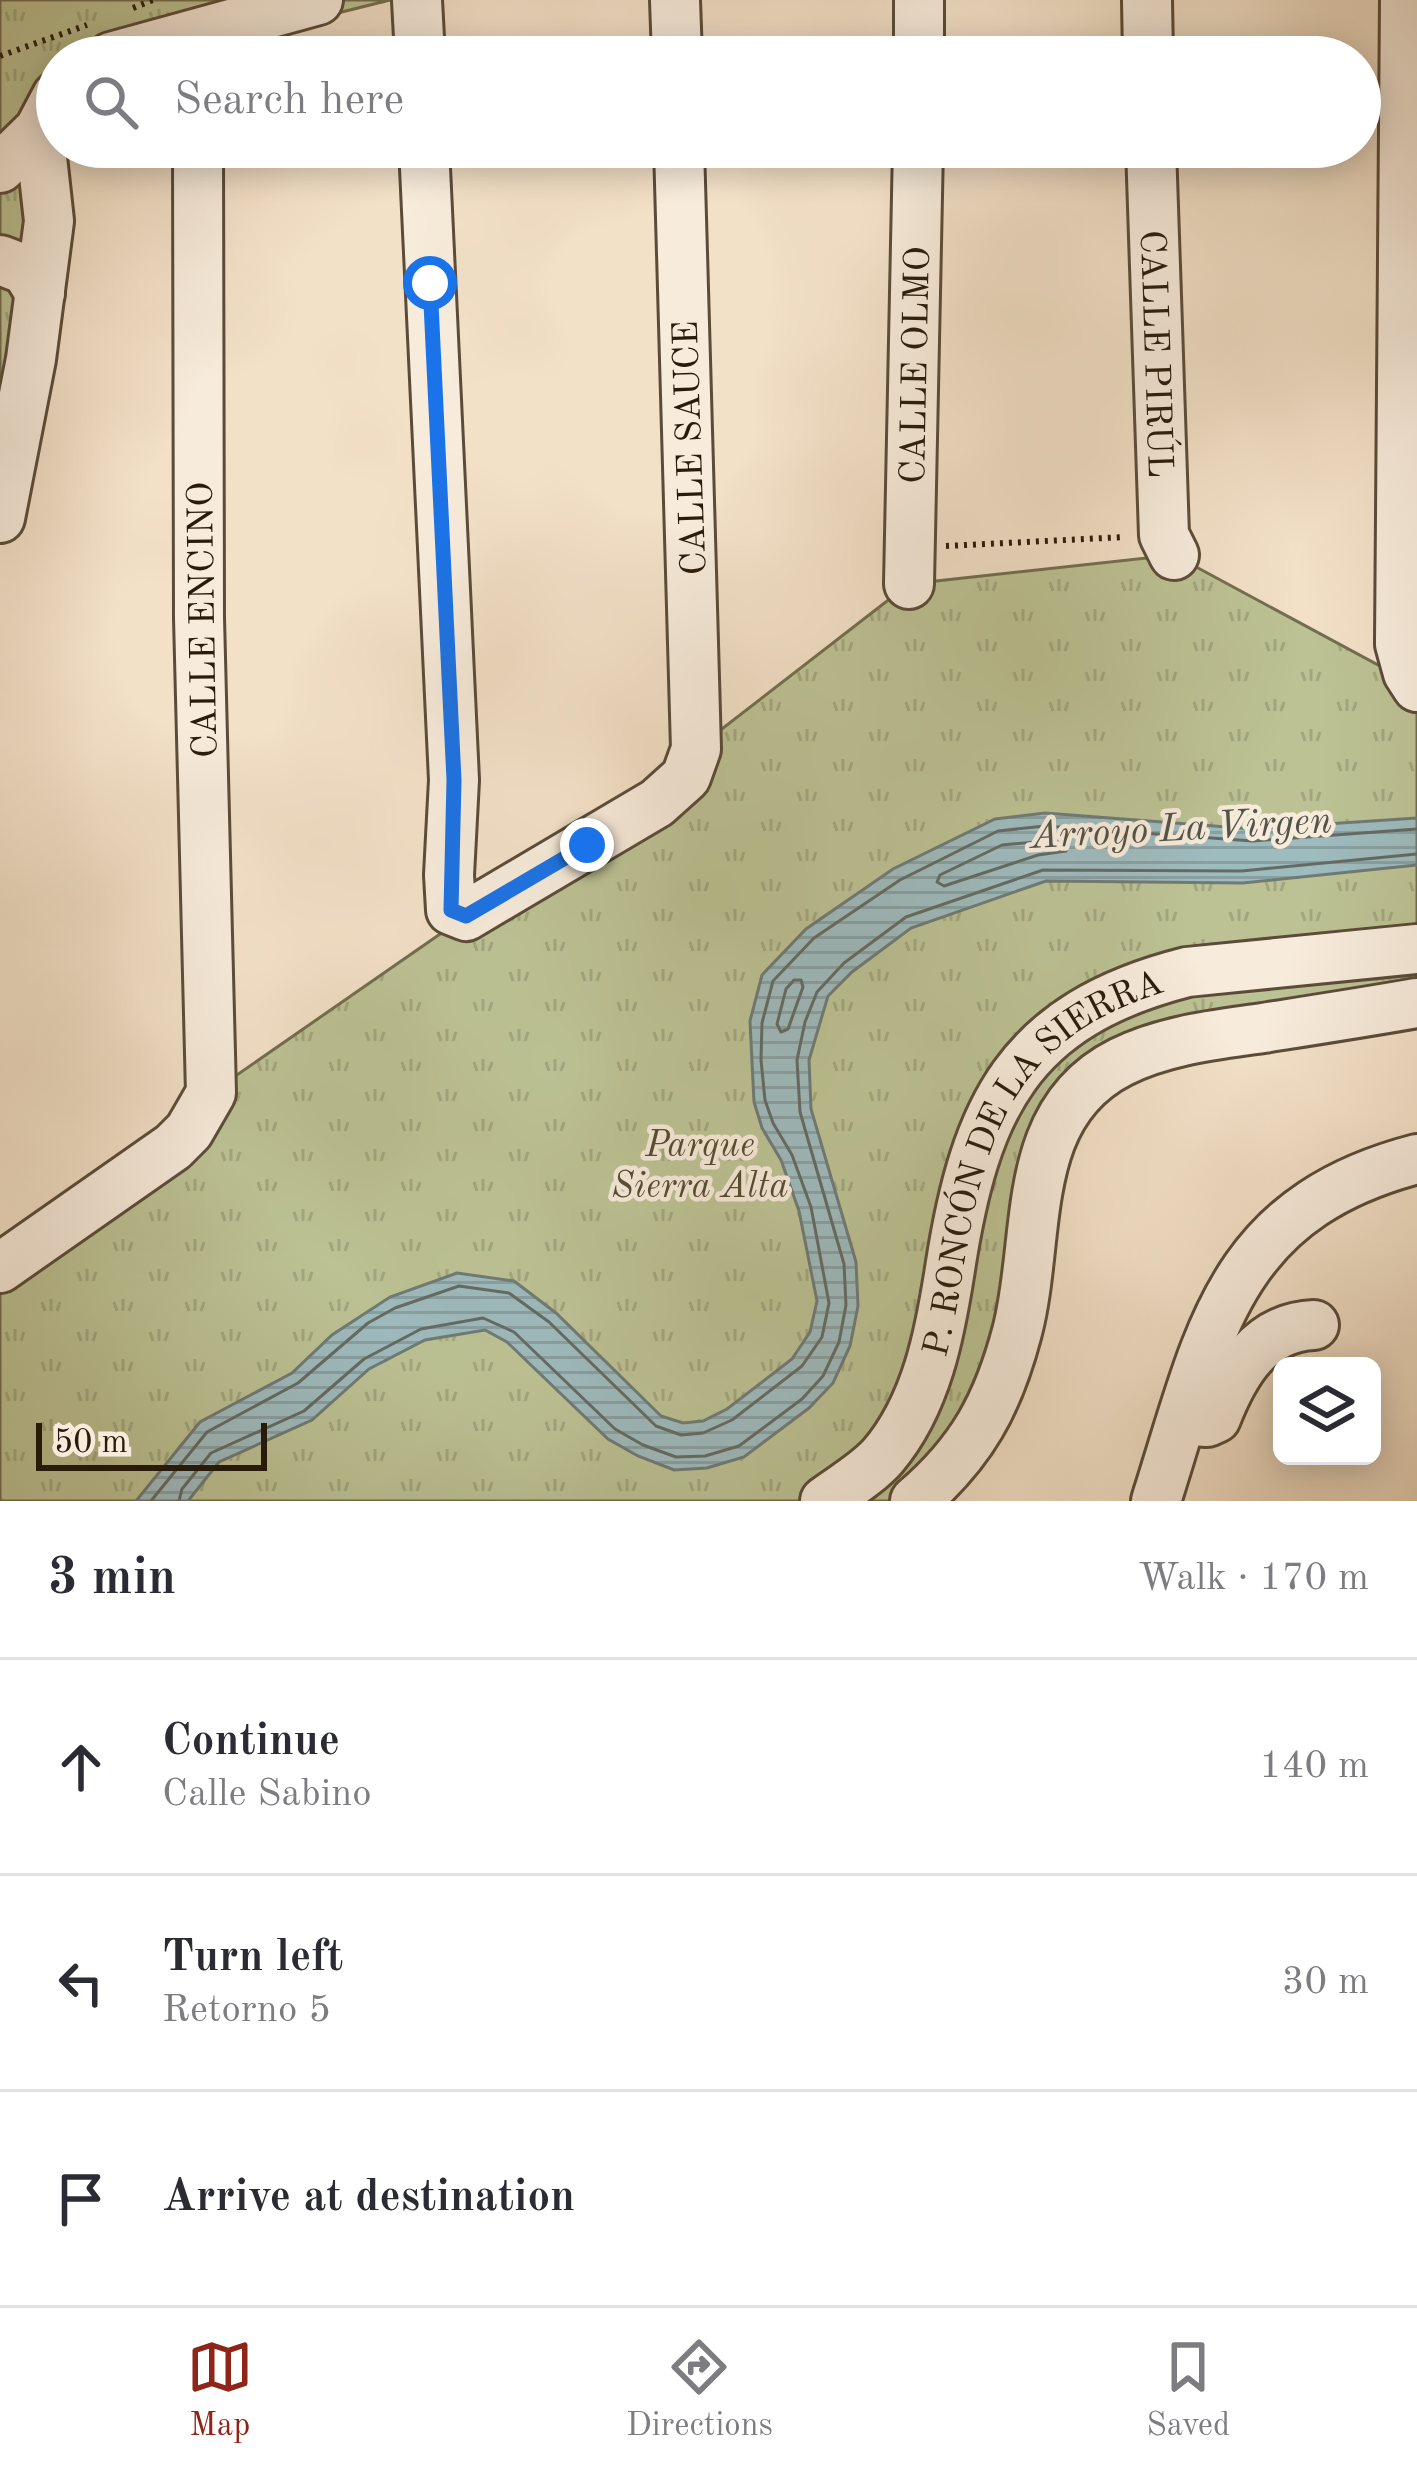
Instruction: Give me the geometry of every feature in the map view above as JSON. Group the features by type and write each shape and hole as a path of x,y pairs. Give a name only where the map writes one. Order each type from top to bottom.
{"street":[{"path":"417,0 419,36"},
{"path":"675,0 676,36"},
{"path":"919,36 920,0"},
{"path":"1147,0 1148,36"},
{"path":"1406,0 1408,666"},
{"path":"147,36 195,31 293,3"},
{"path":"0,168 36,127"},
{"path":"0,518 40,293 49,221 49,168"},
{"name":"CALLE ENCINO","path":"0,1268 172,1148 189,1131 211,1093 199,618 198,168"},
{"name":"CALLE SAUCE","path":"425,168 454,780 449,875 451,910 466,916 657,803 686,777 696,749 681,168"},
{"name":"CALLE OLMO","path":"911,566 917,168"},
{"name":"CALLE PIRÚL","path":"1152,168 1169,545"},
{"path":"0,260 26,271 40,293"},
{"name":"P. RONCÓN DE LA SIERRA","path":"825,1501 883,1456 923,1384 938,1348 964,1182 990,1114 1025,1060 1097,1005 1155,980 1230,967 1417,949"},
{"name":"P. RONCÓN DE LA SIERRA","path":"915,1501 945,1475 990,1409 1018,1327 1039,1178 1061,1117 1080,1092 1121,1061 1189,1039 1417,1003"},
{"path":"1156,1501 1219,1315 1243,1270 1270,1236 1303,1208 1349,1183 1417,1159"},
{"path":"1182,1420 1216,1418 1249,1354 1276,1333 1314,1324"}],"path":[{"path":"131,8 153,0"},
{"path":"0,56 36,51"},
{"path":"911,566 1169,545"}],"green space":[{"path":"0,0 390,0 236,36 36,36 36,168 47,168 0,499"},
{"name":"Parque Sierra Alta","path":"1174,555 1417,686 1417,1002 1080,1092 1007,1365 909,1501 0,1501 0,1282 211,1093 696,749 909,584"}],"water":[{"name":"Arroyo La Virgen","path":"1045,813 1253,829 1417,818 1417,865 1243,883 1046,881 911,928 852,972 828,996 809,1060 811,1109 856,1262 858,1306 850,1346 833,1383 809,1408 744,1457 707,1468 674,1470 638,1456 608,1439 507,1342 485,1330 425,1340 369,1369 312,1420 219,1462 188,1501 136,1501 200,1422 292,1373 332,1335 390,1297 457,1273 514,1281 556,1313 661,1416 683,1423 703,1421 727,1409 792,1359 810,1332 817,1301 799,1211 754,1102 750,1021 762,975 806,929 893,869 995,819"}],"route":[{"path":"430,283 454,780 451,910 466,916 587,845"}]}
